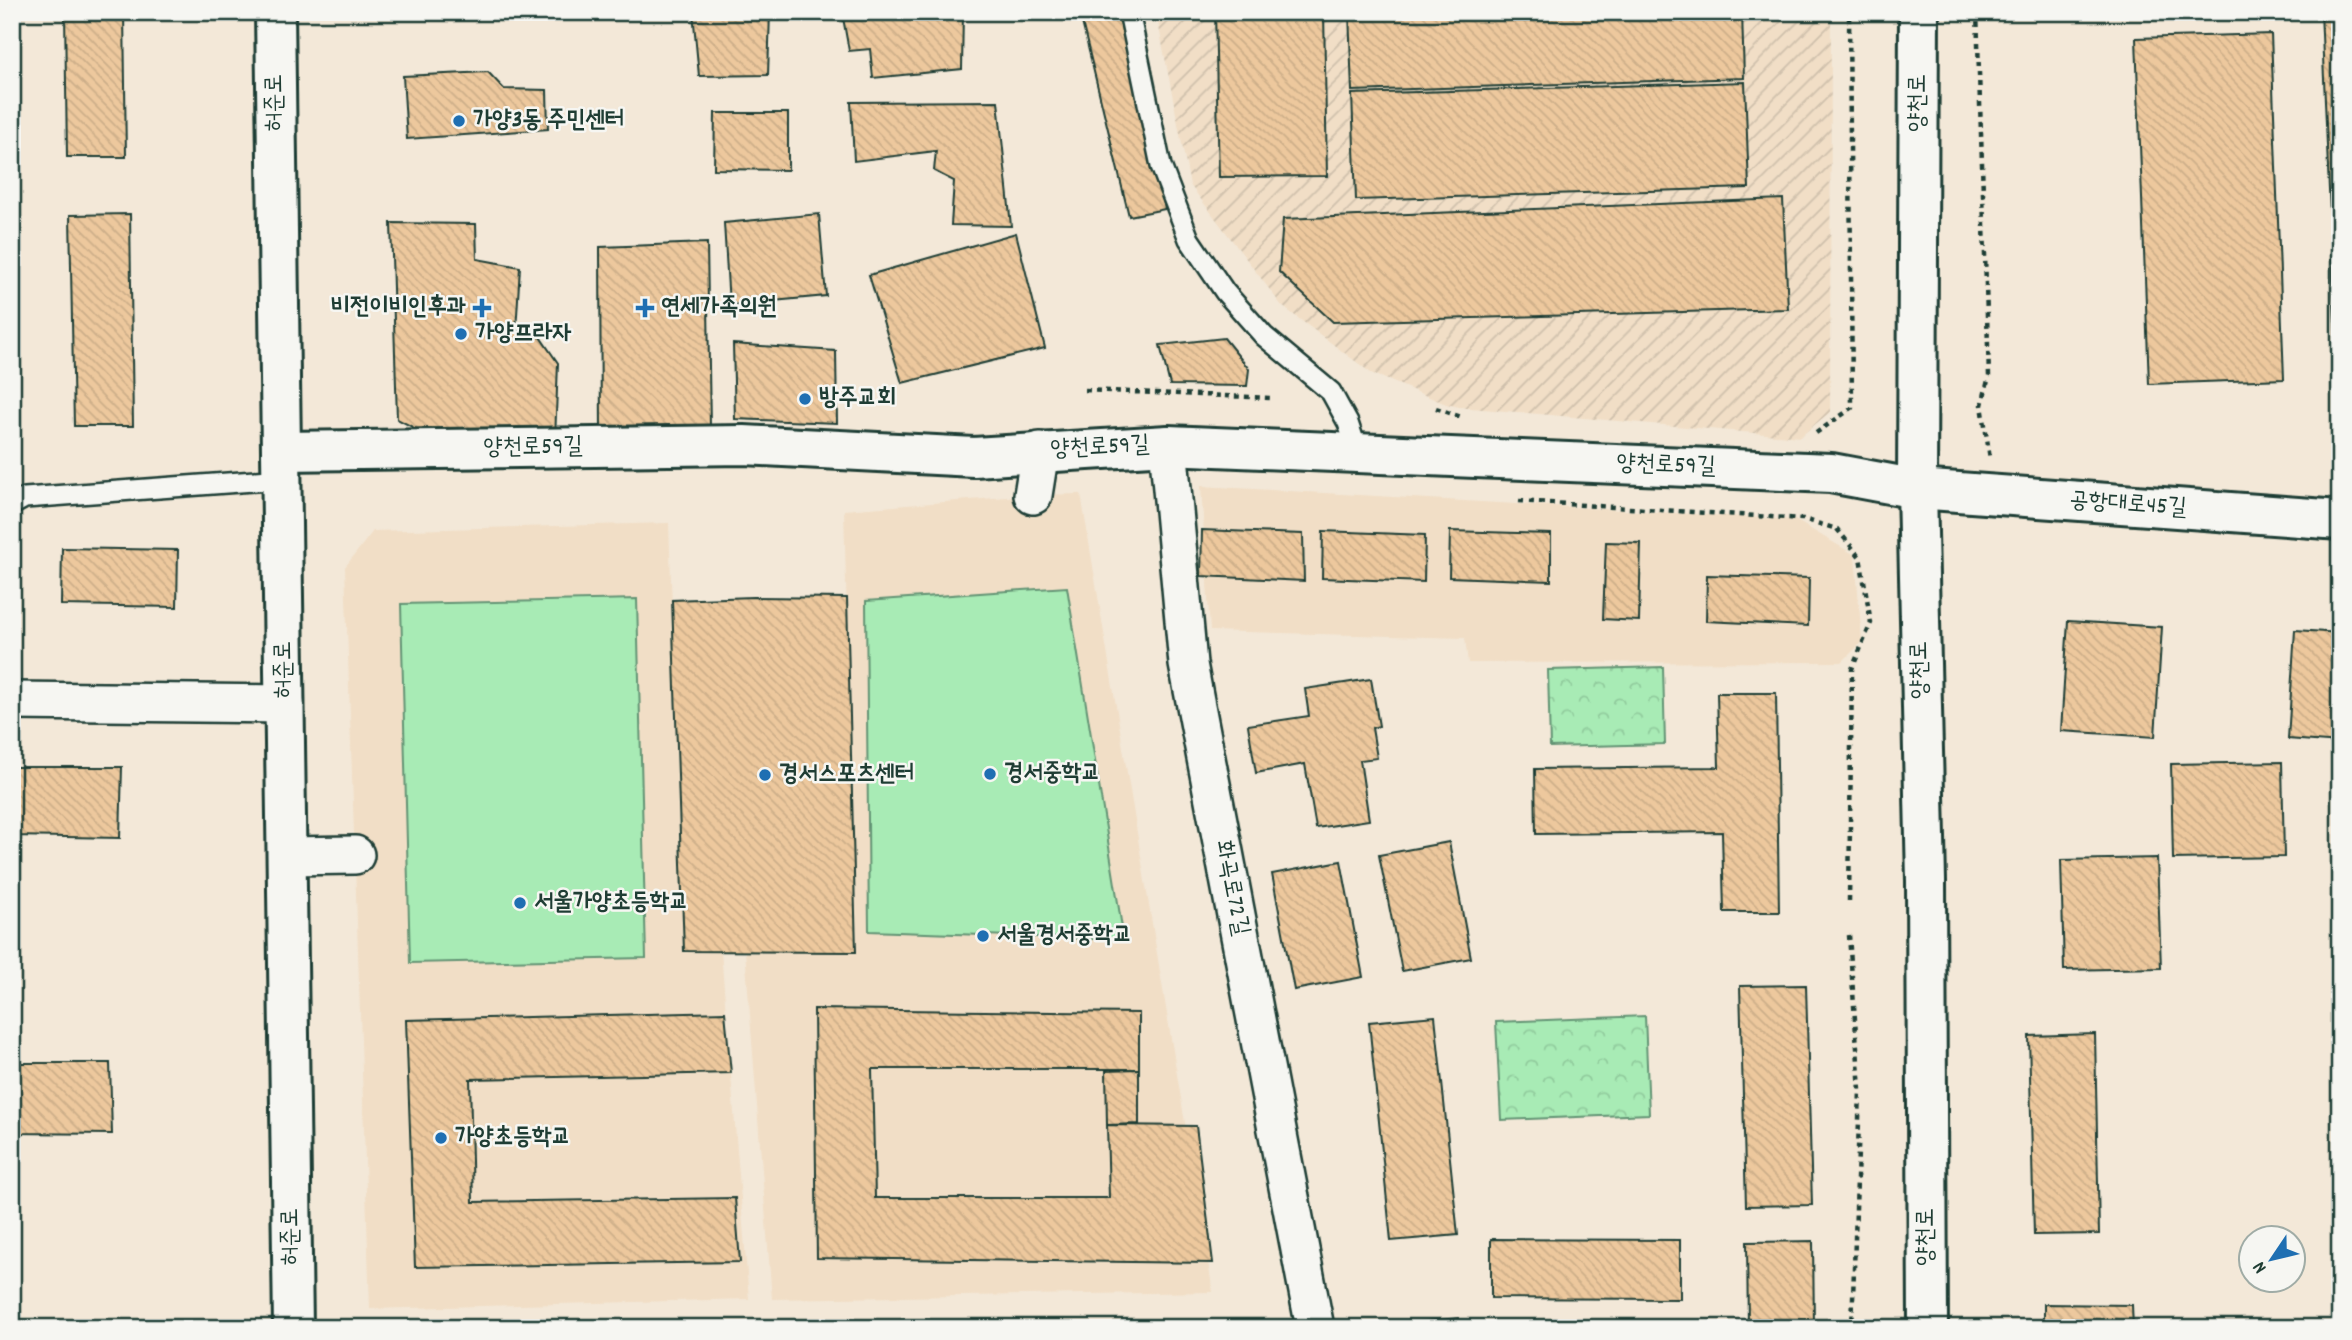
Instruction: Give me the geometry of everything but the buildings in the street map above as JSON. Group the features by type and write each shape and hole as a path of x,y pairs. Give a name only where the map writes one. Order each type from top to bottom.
{"street":[{"name":"허준로","path":"275,12 293,1328"},
{"name":"양천로","path":"1919,12 1916,489 1926,893 1928,1328"},
{"name":"양천로59길","path":"281,465 744,445 974,457 1168,445 1831,473 1916,489"},
{"name":"화곡로72길","path":"1168,445 1188,664 1315,1328"},
{"path":"1033,495 1040,451"},
{"name":"공항대로45길","path":"1916,489 2340,520"},
{"path":"12,701 285,704"},
{"path":"287,856 355,855"}],"lane":[{"path":"1129,12 1161,166 1189,239 1225,292 1264,336 1331,392 1348,424 1358,453"},
{"path":"12,505 25,498 281,465"}],"path":[{"path":"1808,438 1852,408 1849,12"},
{"path":"1977,12 1989,376 1982,405 1990,461"},
{"path":"1085,390 1272,398"},
{"path":"1436,408 1464,418"},
{"path":"1515,501 1803,519 1837,528 1860,557 1871,623 1852,669 1849,901"},
{"path":"1849,935 1860,1090 1852,1328"}],"shaded area":[{"path":"1156,12 1831,12 1830,412 1800,437 1459,407 1371,373 1282,306 1190,185"},
{"path":"1201,486 1795,520 1855,555 1862,642 1842,662 1468,663 1465,638 1210,631"},
{"name":"경서중학교","path":"1081,494 1213,1292 772,1299 745,951 856,952 844,510 1033,495"},
{"name":"서울가양초등학교","path":"669,523 684,951 721,951 749,1299 370,1309 345,567 373,531"}],"green space":[{"path":"1067,587 1124,940 869,931 866,601"},
{"path":"637,599 646,958 410,963 401,604"},
{"path":"1663,667 1665,744 1550,747 1548,670"},
{"path":"1645,1016 1649,1114 1501,1120 1496,1022"}],"place":[{"name":"가양3동 주민센터","path":"459,121"},
{"name":"비전이비인후과","path":"482,308"},
{"name":"연세가족의원","path":"645,308"},
{"name":"가양프라자","path":"461,334"},
{"name":"방주교회","path":"805,399"},
{"name":"경서중학교","path":"990,774"},
{"name":"경서스포츠센터","path":"765,775"},
{"name":"서울가양초등학교","path":"520,903"},
{"name":"서울경서중학교","path":"983,936"},
{"name":"가양초등학교","path":"441,1138"}]}
